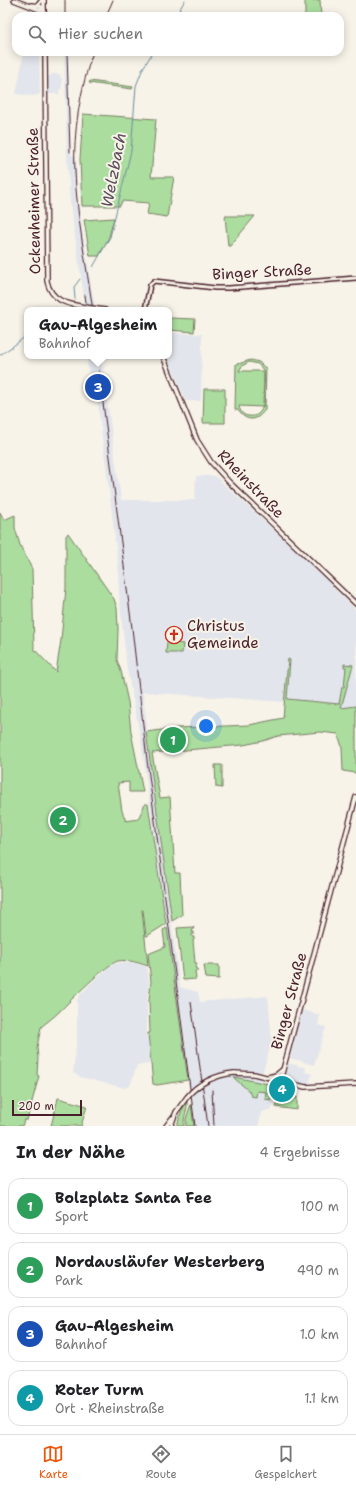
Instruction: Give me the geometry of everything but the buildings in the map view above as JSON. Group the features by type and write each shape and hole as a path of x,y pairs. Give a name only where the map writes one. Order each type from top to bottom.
{"main road":[{"path":"14,0 44,10"},
{"path":"37,6 43,0"},
{"path":"43,0 44,10"},
{"path":"28,5 41,7 44,10"},
{"name":"Ockenheimer Straße","path":"45,56 47,281 51,293 58,299 67,304 85,307"},
{"name":"Rheinstraße","path":"164,359 197,440 215,467 356,604"},
{"name":"Binger Straße","path":"280,1081 356,797"},
{"path":"266,1077 276,1075 283,1070"},
{"path":"166,1126 187,1096 198,1086 210,1079 222,1075 247,1073 299,1086 311,1087 356,1084"},
{"path":"171,1126 174,1116"}],"street":[{"name":"Binger Straße","path":"146,307 150,285 154,280 215,288 229,288 356,278"}],"shaded area":[{"path":"23,56 39,56 40,93 38,95 31,96 16,94"},
{"path":"64,56 68,56 71,155 76,156 77,197 95,307 86,307 70,202"},
{"path":"51,74 59,74 62,79 62,89 59,89 59,94 48,94 48,76 51,76"},
{"path":"172,333 202,334 201,401 186,401 168,359 172,359"},
{"path":"101,359 121,500 195,500 196,476 215,476 299,553 356,610 356,706 283,718 284,702 143,692 155,799 180,987 198,992 200,1002 268,996 272,1042 260,1081 271,1085 275,1095 272,1109 262,1112 258,1126 194,1126 141,740 127,669 119,594 118,564 111,505 96,390 94,381 90,381 87,361"},
{"path":"123,962 136,963 147,967 149,983 146,1034 148,1037 150,1064 137,1065 130,1086 125,1088 80,1077 73,1073 77,1040 77,1000 94,980 114,964"},
{"path":"302,1010 320,1015 318,1025 326,1027 314,1065 290,1058"},
{"path":"288,1063 306,1068 305,1072 312,1074 309,1084 300,1084 286,1080 285,1075"}],"green space":[{"path":"305,0 320,0 321,12 305,12"},
{"path":"90,81 133,87 132,89 89,83"},
{"path":"83,114 156,119 151,177 174,177 167,217 147,214 149,203 122,201 120,206 82,206 80,159"},
{"path":"225,216 255,216 230,246 228,246"},
{"path":"114,218 109,237 99,256 90,256 84,220"},
{"path":"172,318 195,319 194,332 172,330"},
{"path":"251,360 259,362 266,368 265,410 258,417 249,419 242,415 238,410 235,410 236,364","holes":["249,362 258,364 264,371 239,371 242,366","264,372 265,392 263,405","239,406 263,407 260,412 255,415 247,416 241,412"]},
{"path":"204,389 225,389 225,423 203,423"},
{"path":"0,512 4,520 15,515 15,528 20,545 32,569 34,649 56,672 66,588 66,536 68,533 114,599 117,608 117,660 128,702 131,732 143,792 129,792 129,782 118,783 122,811 126,821 138,819 145,804 148,804 166,924 146,936 142,910 148,966 126,961 118,961 112,964 41,1027 37,1047 37,1075 39,1076 27,1120 24,1120 22,1126 0,1126"},
{"path":"167,642 183,644 182,653 166,653"},
{"path":"288,659 290,660 287,699 339,704 342,687 344,687 346,667 344,667 344,664 353,665 341,708 356,706 356,773 343,771 342,747 338,734 320,732 278,736 243,745 152,753 160,798 170,797 175,873 180,873 182,915 172,921 146,732 177,728 249,725 283,718"},
{"path":"215,765 222,765 222,788 216,787"},
{"path":"194,927 192,932 194,932 194,934 192,934 192,937 194,937 195,963 197,963 195,968 198,971 195,971 196,979 183,980 177,928"},
{"path":"167,928 188,1080 157,1085 153,1084 148,1033 150,1033 149,1000 151,982 148,954 165,947 163,930"},
{"path":"204,965 219,965 219,979 206,978"},
{"path":"234,1077 268,1084 272,1087 273,1091 273,1094 271,1094 271,1100 265,1099 266,1092 257,1091 256,1097 251,1096 249,1091"},
{"path":"286,1094 288,1096 297,1097 297,1110 276,1107 278,1101"},
{"path":"58,1098 87,1106 81,1126 51,1126"},
{"path":"187,1101 184,1126 177,1126 181,1112"},
{"path":"191,1104 194,1126 186,1126 186,1119"}],"waterway":[{"name":"Welzbach","path":"178,12 185,0"},
{"name":"Welzbach","path":"93,267 110,237 131,151 136,86 143,68 150,56"},
{"name":"Welzbach","path":"75,299 74,287 80,279"},
{"name":"Welzbach","path":"0,355 24,337"}],"railway":[{"path":"65,0 65,12"},
{"path":"108,12 113,0"},
{"path":"67,56 70,152"},
{"path":"92,56 84,81 78,111 75,142 75,172 80,224 93,307"},
{"path":"85,295 87,307"},
{"path":"97,359 132,628 147,760 195,1126"},
{"path":"191,1002 208,1126"},
{"path":"212,1090 214,1126"}],"place":[{"name":"Gau-Algesheim","path":"98,387"},
{"name":"Christus Gemeinde","path":"174,635"},
{"name":"Bolzplatz Santa Fee","path":"173,740"},
{"name":"Nordausläufer Westerberg","path":"63,820"},
{"name":"Roter Turm","path":"282,1089"}]}
